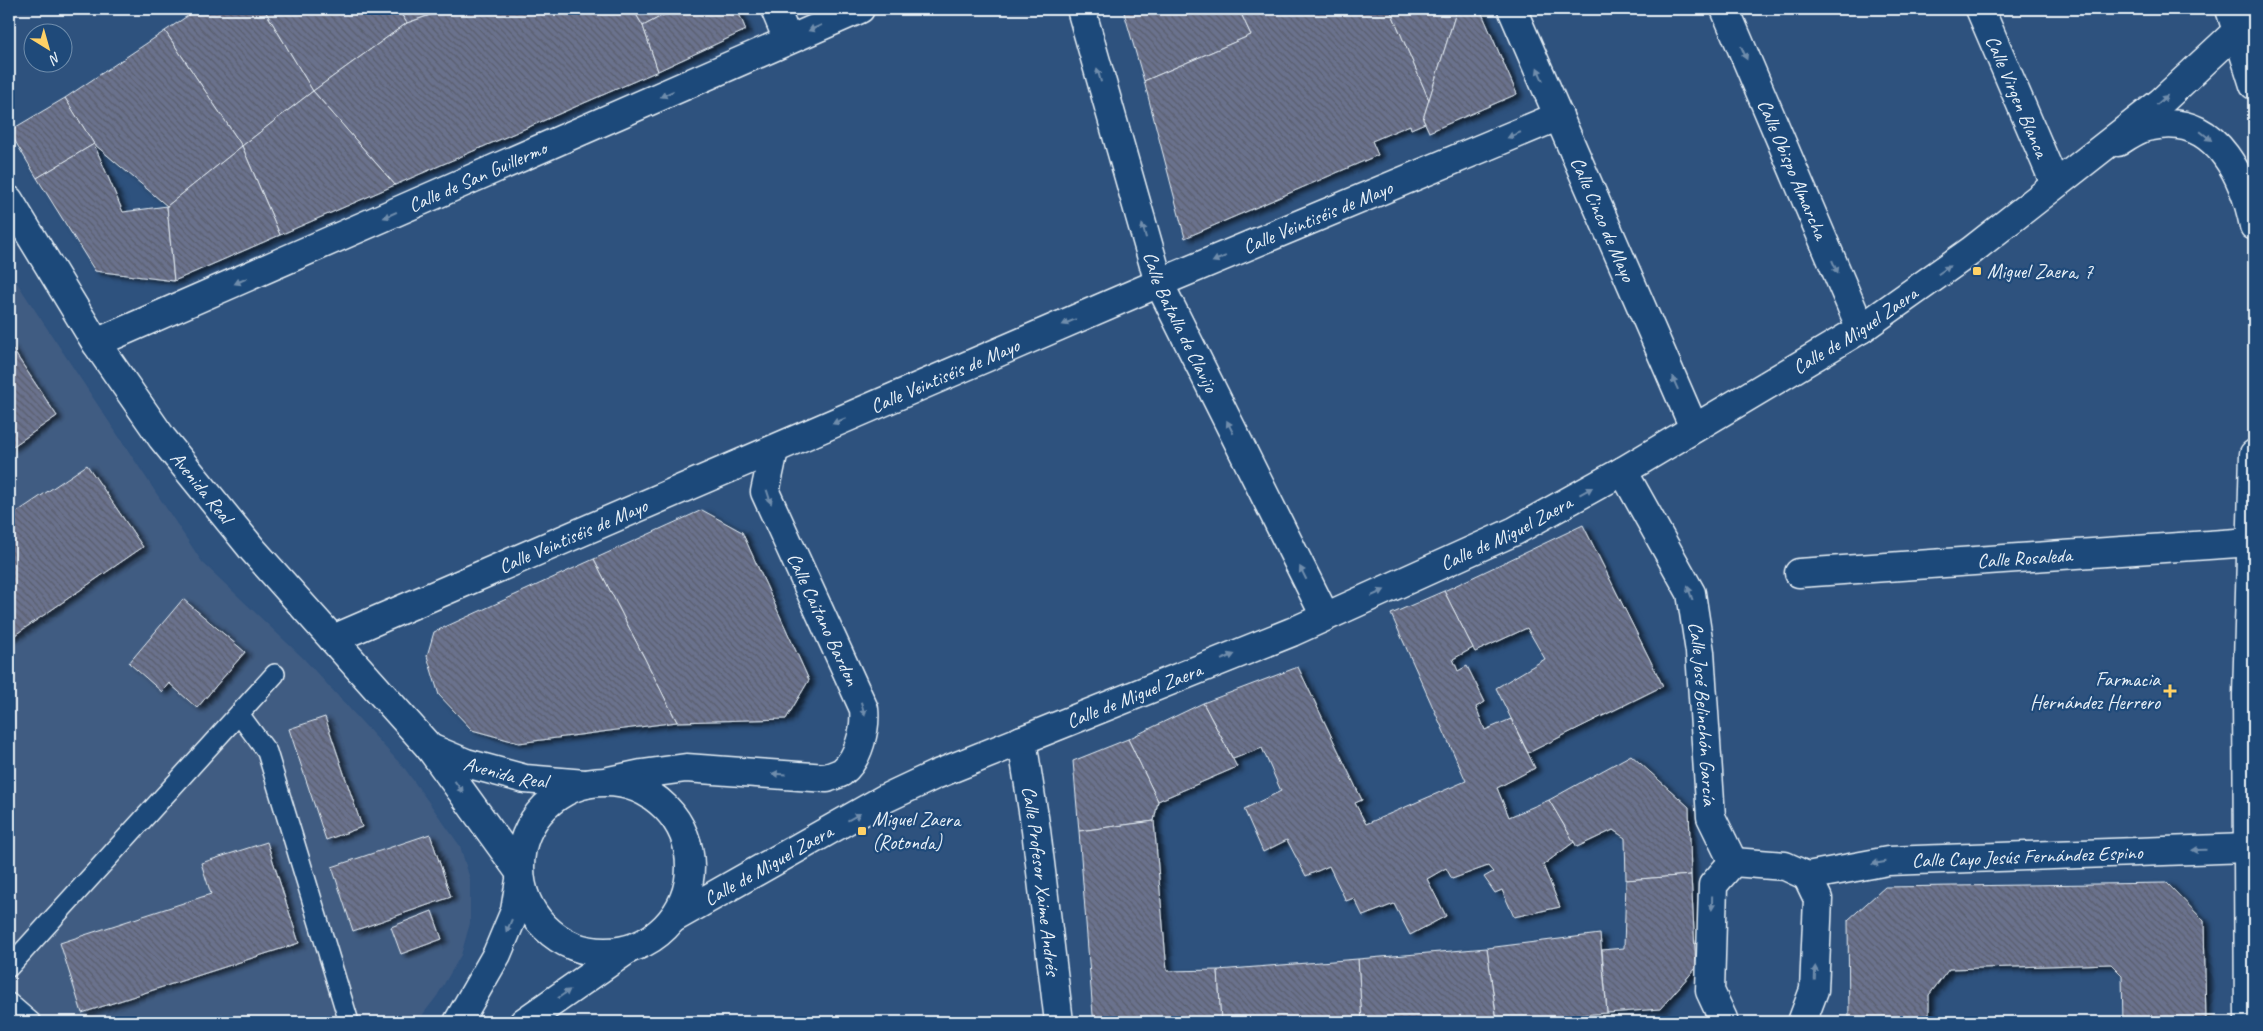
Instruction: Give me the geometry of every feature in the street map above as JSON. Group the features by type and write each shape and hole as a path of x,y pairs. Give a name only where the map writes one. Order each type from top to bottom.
{"street":[{"path":"775,9 788,40"},
{"name":"Calle de San Guillermo","path":"96,343 860,9"},
{"name":"Calle Batalla de Clavijo","path":"1081,9 1159,284 1325,616"},
{"name":"Calle Cinco de Mayo","path":"1512,9 1694,428"},
{"name":"Calle Obispo Almarcha","path":"1725,9 1861,329"},
{"name":"Calle Virgen Blanca","path":"1980,9 2055,184"},
{"path":"2240,17 2254,85"},
{"name":"Calle de Miguel Zaera","path":"674,918 886,798 935,775 1292,632 1515,531 1623,471 1861,329 1971,251 2161,102 2240,17"},
{"name":"Calle Veintiséis de Mayo","path":"333,639 1159,284 1559,116"},
{"path":"2097,153 2143,128 2172,124 2198,129 2219,146 2243,185 2254,226"},
{"name":"Avenida Real","path":"9,200 96,343 162,438 252,550 430,748 520,875"},
{"name":"Calle Caitano Bardon","path":"597,783 686,768 828,778 843,771 858,749 866,725 864,709 766,492 774,450"},
{"path":"2248,1022 2247,695 2254,454"},
{"name":"Calle José Belinchón García","path":"1623,471 1691,593 1700,652 1711,818 1733,862"},
{"name":"Calle Rosaleda","path":"1799,573 2252,542"},
{"name":"Calle Profesor Xaime Andrés","path":"1022,740 1036,830 1058,1022"},
{"name":"Avenida Real","path":"430,748 466,763 525,778 597,783"},
{"path":"458,1022 497,954 515,911 521,854 528,830 542,809 562,793 597,783 635,787 658,800 676,819 687,843 691,869 686,895 674,918 654,937 629,949 524,1022"},
{"name":"Calle Cayo Jesús Fernández Espino","path":"1807,876 1888,861 2248,848"},
{"path":"1721,1021 1710,991 1713,885 1733,862 1785,866 1807,876 1818,899 1814,990 1800,1021"},
{"path":"520,875 527,902 540,923 558,939 580,949 604,953 629,949"}],"lane":[{"path":"9,968 275,674"},
{"path":"239,714 267,752 349,1022"},
{"path":"9,1003 31,1022"}],"shaded area":[{"path":"9,271 202,562 304,659 405,769 460,846 470,879 470,923 461,955 437,996 417,1022 9,1022"}],"building":[{"path":"198,9 264,9 313,91 242,146 165,31"},
{"path":"264,9 398,9 407,23 313,91"},
{"path":"398,9 448,9 407,23"},
{"path":"448,9 633,9 643,26 658,71 395,185 313,91 407,23"},
{"path":"633,9 675,9 643,26"},
{"path":"675,9 737,9 746,30 658,71 643,26"},
{"path":"1123,9 1239,9 1251,35 1144,81"},
{"path":"1239,9 1390,9 1429,100 1423,119 1425,123 1411,129 1410,125 1372,141 1378,155 1185,238 1144,81 1251,35"},
{"path":"1390,9 1457,9 1429,100"},
{"path":"1457,9 1480,9 1517,94 1429,132 1423,119"},
{"path":"165,31 242,146 167,206 94,144 65,98"},
{"path":"313,91 395,185 280,235 242,146"},
{"path":"65,98 94,144 37,178 9,131"},
{"path":"94,144 123,212 167,206 174,281 95,271 37,178"},
{"path":"242,146 280,235 174,281 167,206"},
{"path":"9,344 57,416 9,449"},
{"path":"87,465 143,547 9,639 9,506 14,514"},
{"path":"702,510 742,532 809,680 786,719 677,722 594,559"},
{"path":"1583,525 1663,686 1528,753 1496,688 1545,659 1527,628 1475,652 1444,591"},
{"path":"594,559 677,722 519,743 472,730 439,695 427,656 434,632"},
{"path":"1444,591 1473,648 1453,659 1458,671 1467,666 1485,702 1476,707 1485,730 1511,719 1535,768 1497,788 1509,817 1549,800 1574,842 1543,865 1560,907 1514,917 1502,890 1495,893 1484,877 1493,872 1488,866 1452,879 1446,868 1427,879 1446,916 1410,935 1394,904 1363,916 1354,898 1346,901 1329,866 1306,876 1287,840 1263,852 1244,809 1281,791 1262,748 1233,759 1203,703 1298,667 1362,800 1355,803 1366,824 1466,781 1391,614"},
{"path":"183,599 245,652 197,708 169,683 162,692 129,663"},
{"path":"1203,703 1237,767 1158,801 1128,739"},
{"path":"325,717 362,827 326,840 289,729"},
{"path":"1128,739 1158,801 1154,821 1079,831 1073,761"},
{"path":"1631,755 1689,807 1691,875 1626,880 1625,838 1613,830 1577,847 1549,800"},
{"path":"1154,821 1167,971 1218,970 1221,1022 1101,1022 1093,1015 1079,831"},
{"path":"430,834 451,897 353,931 332,867"},
{"path":"267,842 299,943 82,1013 60,943 211,894 201,863"},
{"path":"1691,875 1696,968 1660,1009 1607,1013 1602,950 1624,948 1626,880"},
{"path":"2167,883 2204,921 2206,1022 2123,1022 2122,975 2111,964 1949,969 1929,995 1929,1022 1849,1022 1848,920 1885,887"},
{"path":"432,911 442,939 401,954 391,927"},
{"path":"1600,934 1607,1013 1497,1022 1487,948"},
{"path":"1487,948 1497,1022 1362,1022 1358,959"},
{"path":"1358,959 1362,1022 1221,1022 1218,970"},
{"path":"222,1015 224,1022 201,1022"}],"place":[{"name":"Miguel Zaera, 7","path":"1977,271"},
{"name":"Farmacia Hernández Herrero","path":"2170,691"},
{"name":"Miguel Zaera (Rotonda)","path":"862,831"}]}
